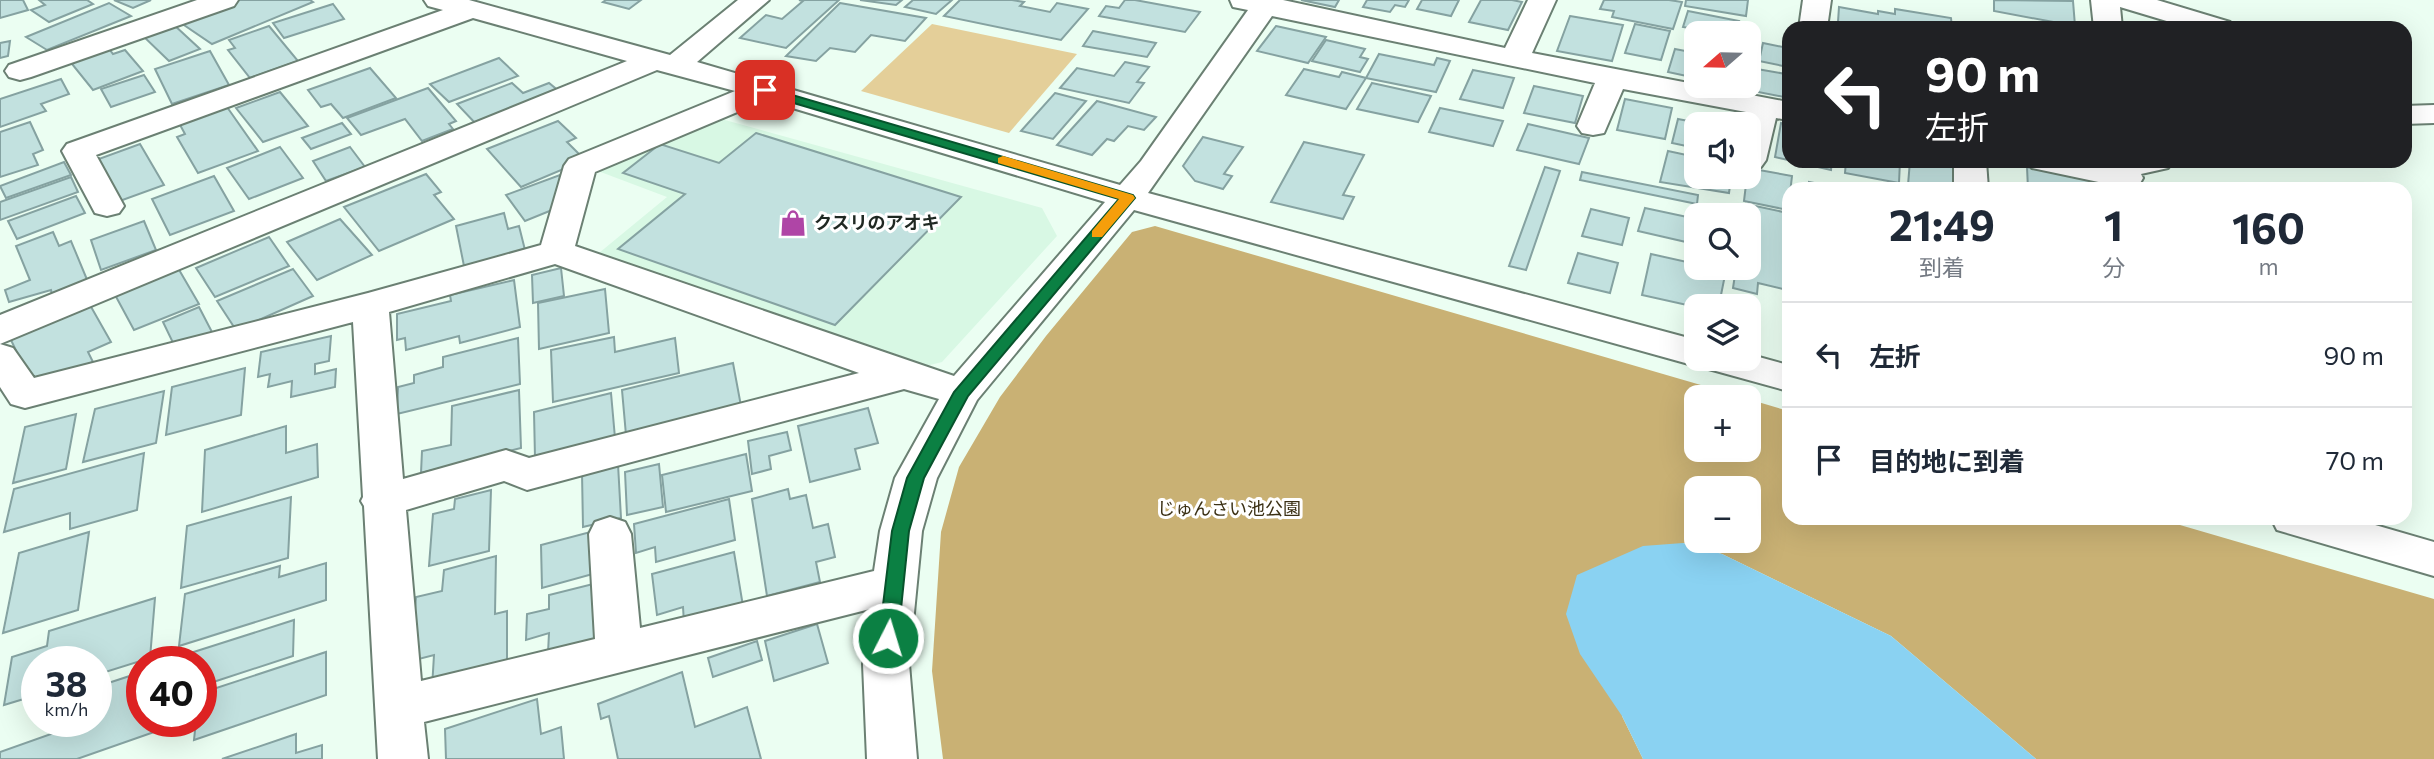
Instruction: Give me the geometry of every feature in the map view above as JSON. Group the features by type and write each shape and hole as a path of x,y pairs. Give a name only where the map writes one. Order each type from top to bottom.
{"street":[{"path":"20,71 224,0"},
{"path":"438,0 765,90 1128,198 1684,350"},
{"path":"0,331 19,320 664,64 755,0"},
{"path":"1515,59 1542,0"},
{"path":"1814,21 1817,0"},
{"path":"2105,0 2107,21"},
{"path":"2127,0 2197,21"},
{"path":"883,756 886,664 893,585 901,531 916,478 962,392 1152,168 1257,2 1515,59 1776,108 1761,138"},
{"path":"107,206 78,151 472,9"},
{"path":"1593,126 1612,77"},
{"path":"556,252 580,166 765,90"},
{"path":"2412,115 2434,114"},
{"path":"2106,168 2133,171"},
{"path":"0,357 25,394 370,305 556,252 904,376 962,392"},
{"path":"370,305 382,501 403,759"},
{"path":"1761,371 1782,376"},
{"path":"382,501 506,464 527,474 904,376"},
{"path":"2326,525 2419,544"},
{"path":"610,534 619,655"},
{"path":"398,708 893,585"}],"shaded area":[{"path":"932,24 1077,54 1009,133 861,91"},
{"path":"714,117 1042,208 1057,236 942,362 922,367 599,253 667,197 590,168"}],"green space":[{"name":"じゅんさい池公園","path":"1155,226 1701,385 1684,385 1684,462 1761,462 1761,403 1782,409 1782,525 2180,525 2434,599 2434,759 2036,759 1891,636 1718,553 1761,553 1761,476 1684,476 1684,543 1622,716 1643,759 943,759 932,671 941,532 959,467 1000,397 1046,336 1132,232"}],"water":[{"path":"1683,543 1684,553 1722,554 1891,636 2036,759 1643,759 1622,716 1580,654 1566,614 1577,575 1643,546"}],"building":[{"path":"0,0 23,0 28,10 0,18"},
{"path":"39,0 87,0 93,4 49,22 31,10 45,5"},
{"path":"114,0 151,0 133,8"},
{"path":"239,0 313,2 212,44 181,23"},
{"path":"641,0 629,9 603,2"},
{"path":"799,0 839,0 786,48 740,38 766,15 782,19 803,1"},
{"path":"860,0 902,0 896,5"},
{"path":"913,0 952,0 936,14 905,7"},
{"path":"960,0 1012,0 1024,2 1020,6 1050,12 1057,3 1088,9 1061,40 944,16"},
{"path":"1125,0 1200,12 1185,32 1099,16 1106,6 1119,8"},
{"path":"1301,0 1339,0 1335,7"},
{"path":"1367,0 1409,0 1405,7 1395,5 1390,12 1363,7"},
{"path":"1422,0 1459,0 1451,16 1417,9"},
{"path":"1481,0 1522,2 1508,30 1469,22"},
{"path":"1604,0 1682,2 1673,29 1612,17 1614,11 1600,9"},
{"path":"1686,0 1748,0 1746,16 1685,6"},
{"path":"1994,0 2073,1 2075,21 2048,21 1994,11"},
{"path":"109,3 131,16 47,50 26,37"},
{"path":"840,3 926,18 905,41 871,35 855,52 830,48 816,61 786,56"},
{"path":"333,4 344,19 284,38 273,23"},
{"path":"1839,7 1878,14 1878,11 1895,14 1895,9 1951,18 1951,21 1838,21"},
{"path":"1688,11 1739,21 1685,21"},
{"path":"1570,16 1623,25 1612,61 1557,51"},
{"path":"173,24 200,49 169,61 142,35"},
{"path":"1635,24 1670,31 1661,60 1625,53"},
{"path":"269,26 298,61 250,78 228,50 235,48 229,40"},
{"path":"1276,26 1326,37 1308,63 1257,51"},
{"path":"1093,31 1156,43 1147,57 1083,46"},
{"path":"1326,40 1365,49 1360,57 1368,59 1360,72 1312,61"},
{"path":"10,41 8,56 0,58 0,43"},
{"path":"1763,43 1782,47 1782,66 1761,61"},
{"path":"107,46 113,54 125,50 143,71 93,90 68,59"},
{"path":"1675,49 1684,51 1684,75 1668,72"},
{"path":"210,51 229,85 172,104 155,69"},
{"path":"1379,54 1434,65 1437,58 1450,61 1436,92 1366,78"},
{"path":"499,58 518,76 449,102 430,84"},
{"path":"1125,62 1149,67 1137,82 1144,83 1129,103 1060,88 1077,68 1114,76"},
{"path":"370,68 396,98 343,118 331,104 321,107 308,90"},
{"path":"1304,69 1339,77 1342,72 1366,78 1346,109 1286,95"},
{"path":"1473,70 1514,78 1503,108 1460,99"},
{"path":"1761,70 1782,73 1782,97 1761,93"},
{"path":"144,75 155,92 111,107 101,89"},
{"path":"61,79 69,94 41,104 46,111 0,127 0,99"},
{"path":"512,83 523,93 549,83 560,92 477,125 457,104"},
{"path":"1372,83 1431,96 1418,122 1357,109"},
{"path":"1534,86 1583,96 1575,123 1524,113"},
{"path":"428,88 456,121 449,124 453,129 422,141 405,119 361,135 347,118"},
{"path":"280,92 308,126 263,142 236,108"},
{"path":"1055,93 1086,101 1053,139 1021,131"},
{"path":"1625,99 1672,108 1665,139 1617,130"},
{"path":"1097,101 1156,117 1144,130 1128,126 1114,141 1107,139 1092,155 1057,145"},
{"path":"227,107 258,151 198,173 177,137 185,134 179,123"},
{"path":"1440,108 1503,121 1493,146 1429,132"},
{"path":"1678,119 1684,120 1684,146 1672,143"},
{"path":"558,121 576,138 567,142 585,160 521,187 487,149"},
{"path":"30,122 43,150 33,154 38,165 0,177 0,132"},
{"path":"342,123 351,134 311,149 302,138"},
{"path":"1781,123 1782,159 1775,157"},
{"path":"1528,124 1589,138 1579,164 1517,150"},
{"name":"クスリのアオキ","path":"756,133 961,197 835,325 618,249 685,194 623,173 660,144 719,163"},
{"path":"1203,137 1243,147 1224,174 1232,176 1223,189 1195,181 1183,166"},
{"path":"1304,142 1364,155 1343,195 1354,197 1343,219 1271,202"},
{"path":"140,144 164,185 117,202 96,160"},
{"path":"280,147 303,178 249,199 227,168"},
{"path":"350,147 365,167 326,181 313,161"},
{"path":"1668,151 1684,154 1684,186 1660,182"},
{"path":"64,162 71,175 6,198 0,186"},
{"path":"1545,167 1560,171 1526,270 1509,266"},
{"path":"1845,168 1900,168 1899,182 1845,173"},
{"path":"1909,168 1962,168 1961,182 1908,182"},
{"path":"2027,168 2093,182 2028,182"},
{"path":"1761,170 1792,176 1791,182 1782,182 1782,209 1744,201 1745,189 1761,189"},
{"path":"1582,172 1698,195 1697,203 1692,203 1580,180"},
{"path":"426,174 441,192 434,195 454,219 379,251 344,207"},
{"path":"560,175 557,208 525,221 506,195"},
{"path":"214,176 234,211 170,235 152,199"},
{"path":"71,177 78,192 0,220 0,202"},
{"path":"1704,189 1730,189 1729,193"},
{"path":"76,196 85,213 17,239 8,221"},
{"path":"1761,207 1782,212 1782,289 1758,283 1757,294 1733,288 1734,280 1761,280"},
{"path":"1645,208 1684,216 1684,242 1638,231"},
{"path":"1591,209 1629,218 1622,245 1582,236"},
{"path":"504,213 508,229 519,226 526,254 465,271 456,226"},
{"path":"340,219 372,255 317,280 287,242"},
{"path":"144,221 156,250 101,270 91,240"},
{"path":"53,232 59,246 71,241 88,282 52,295 51,290 9,302 5,290 30,280 16,246"},
{"path":"269,237 289,266 215,297 196,268"},
{"path":"1578,253 1618,263 1610,293 1568,283"},
{"path":"1651,254 1684,261 1684,280 1724,280 1721,294 1684,294 1684,304 1642,295"},
{"path":"178,268 199,304 134,330 114,293"},
{"path":"561,268 564,296 533,303 532,275"},
{"path":"293,269 313,296 236,330 217,301"},
{"path":"514,280 520,327 460,343 459,336 406,350 405,338 397,340 397,314 451,301 450,295"},
{"path":"605,289 609,333 539,349 538,303"},
{"path":"90,305 111,342 88,352 93,362 34,388 10,338"},
{"path":"199,307 213,334 176,349 163,322"},
{"path":"331,336 329,361 315,364 315,374 336,369 335,387 291,397 292,381 268,387 270,374 258,377 261,352"},
{"path":"614,337 615,352 675,338 679,373 553,402 551,350"},
{"path":"518,338 520,384 397,414 398,387 414,383 414,375 443,367 443,357"},
{"path":"733,363 741,406 626,435 622,390"},
{"path":"245,368 241,415 166,435 172,387"},
{"path":"519,390 521,448 421,473 422,451 451,445 452,406"},
{"path":"164,391 156,443 83,462 95,409"},
{"path":"611,393 615,438 535,458 534,412"},
{"path":"868,408 878,443 855,449 860,469 810,482 798,426"},
{"path":"76,414 66,469 13,483 25,427"},
{"path":"286,426 286,453 317,444 318,477 202,512 205,450"},
{"path":"787,432 791,450 769,456 771,469 752,474 748,441"},
{"path":"144,453 137,510 70,529 70,513 4,532 14,489"},
{"path":"746,454 752,491 666,512 662,475"},
{"path":"618,464 621,518 583,527 582,473"},
{"path":"659,464 663,507 627,515 625,472"},
{"path":"788,489 790,499 806,495 813,528 828,524 835,557 816,562 820,582 767,596 752,499"},
{"path":"491,490 489,551 429,566 433,514 454,509 455,499"},
{"path":"291,497 288,558 181,588 187,526"},
{"path":"729,499 735,540 656,562 655,547 636,553 634,524"},
{"path":"598,530 600,572 542,588 541,545"},
{"path":"89,532 78,610 3,633 19,553"},
{"path":"734,552 743,606 684,623 683,607 657,615 652,574"},
{"path":"496,556 495,614 507,611 507,668 432,688 434,655 411,661 416,597 442,591 444,570"},
{"path":"326,563 326,600 179,646 185,594 280,566 279,577"},
{"path":"601,582 603,639 548,653 549,633 526,640 527,614 549,609 549,595"},
{"path":"155,598 151,646 126,646 126,666 112,670 112,646 47,646 49,631"},
{"path":"294,620 293,656 217,681 217,646 212,646"},
{"path":"817,624 828,663 774,681 765,641"},
{"path":"757,641 762,660 713,677 708,658"},
{"path":"326,652 326,695 217,732 217,688"},
{"path":"21,654 21,700 4,705 12,657"},
{"path":"682,672 695,727 747,707 761,759 618,759 609,716 601,719 598,704"},
{"path":"126,677 126,737 140,737 77,759 0,759 0,752 42,737 112,737 112,682"},
{"path":"537,699 541,734 561,727 564,759 446,759 445,729"},
{"path":"296,734 296,753 322,745 322,759 222,759"}],"slow traffic":[{"path":"1003,160 1128,198 1097,234"}],"place":[{"name":"クスリのアオキ","path":"793,223"}],"route":[{"path":"765,90 1128,198 962,392 916,478 901,531 888,638"}]}
